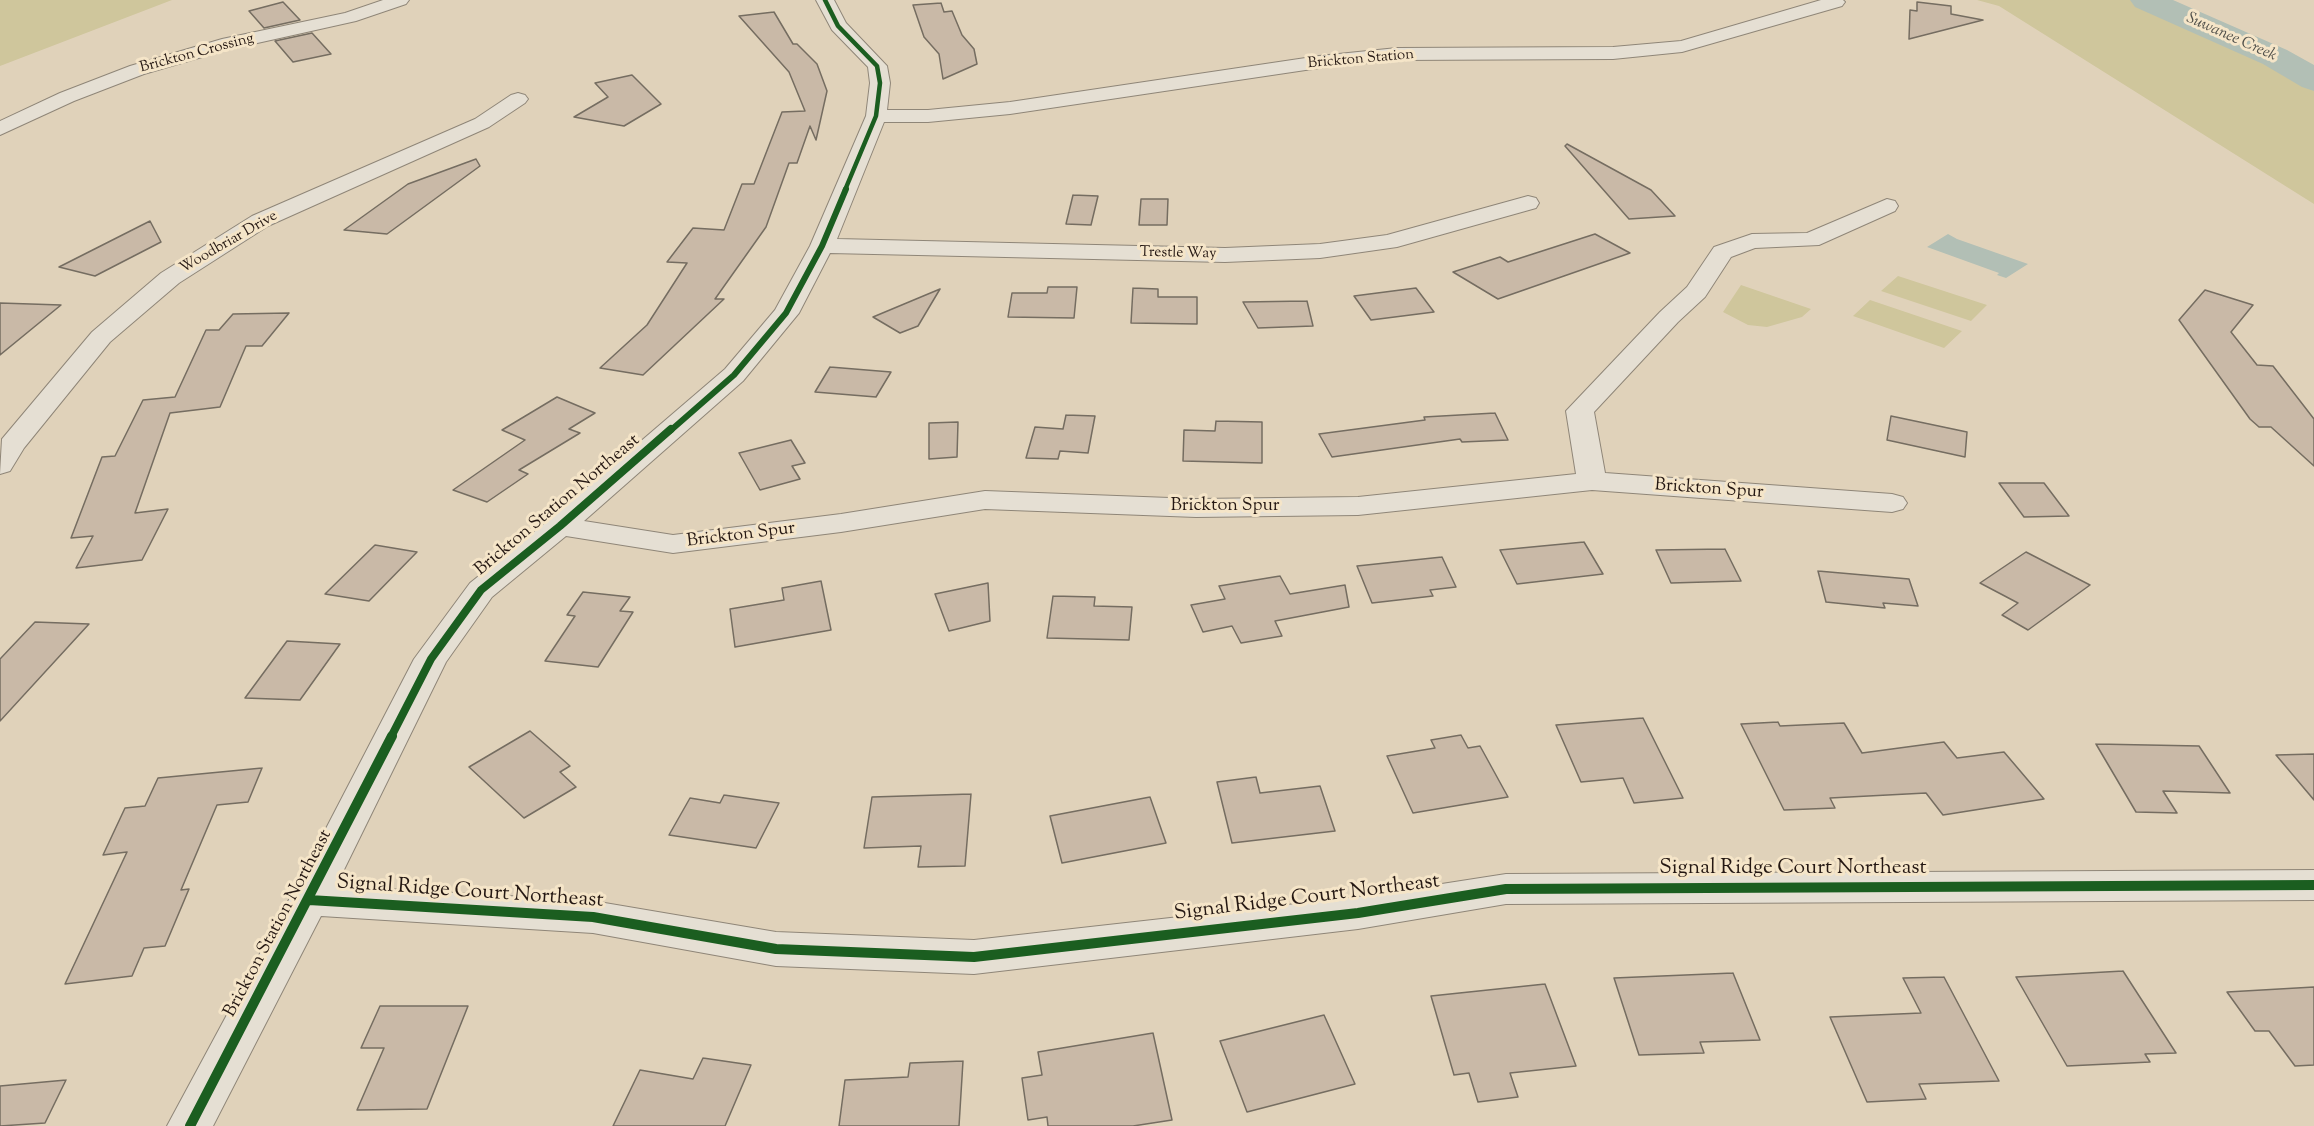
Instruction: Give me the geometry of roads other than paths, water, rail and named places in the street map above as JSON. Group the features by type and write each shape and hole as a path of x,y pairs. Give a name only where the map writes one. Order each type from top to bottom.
{"street":[{"name":"Brickton Crossing","path":"0,129 67,97 137,70 222,45 350,17 400,0"},
{"name":"Brickton Station Northeast","path":"190,1126 309,900 431,659 481,590 560,526 734,375 786,313 822,246 876,117 880,83 877,66 838,26 825,0"},
{"name":"Brickton Station","path":"876,117 928,116 1010,108 1318,62 1397,54 1613,53 1682,46 1836,2 1830,0"},
{"name":"Woodbriar Drive","path":"4,452 101,337 170,278 260,221 482,123 518,99"},
{"name":"Trestle Way","path":"822,246 1225,255 1320,251 1389,242 1528,203"},
{"path":"1592,481 1580,411 1670,316 1696,292 1722,252 1752,241 1810,240 1887,206"},
{"name":"Brickton Spur","path":"560,526 673,544 841,524 985,500 1196,508 1358,506 1592,481 1892,503"},
{"name":"Signal Ridge Court Northeast","path":"309,900 593,917 776,949 974,957 1358,913 1506,889 2314,885"}],"waterway":[{"name":"Suwanee Creek","path":"2146,0 2275,57 2314,80"}]}
